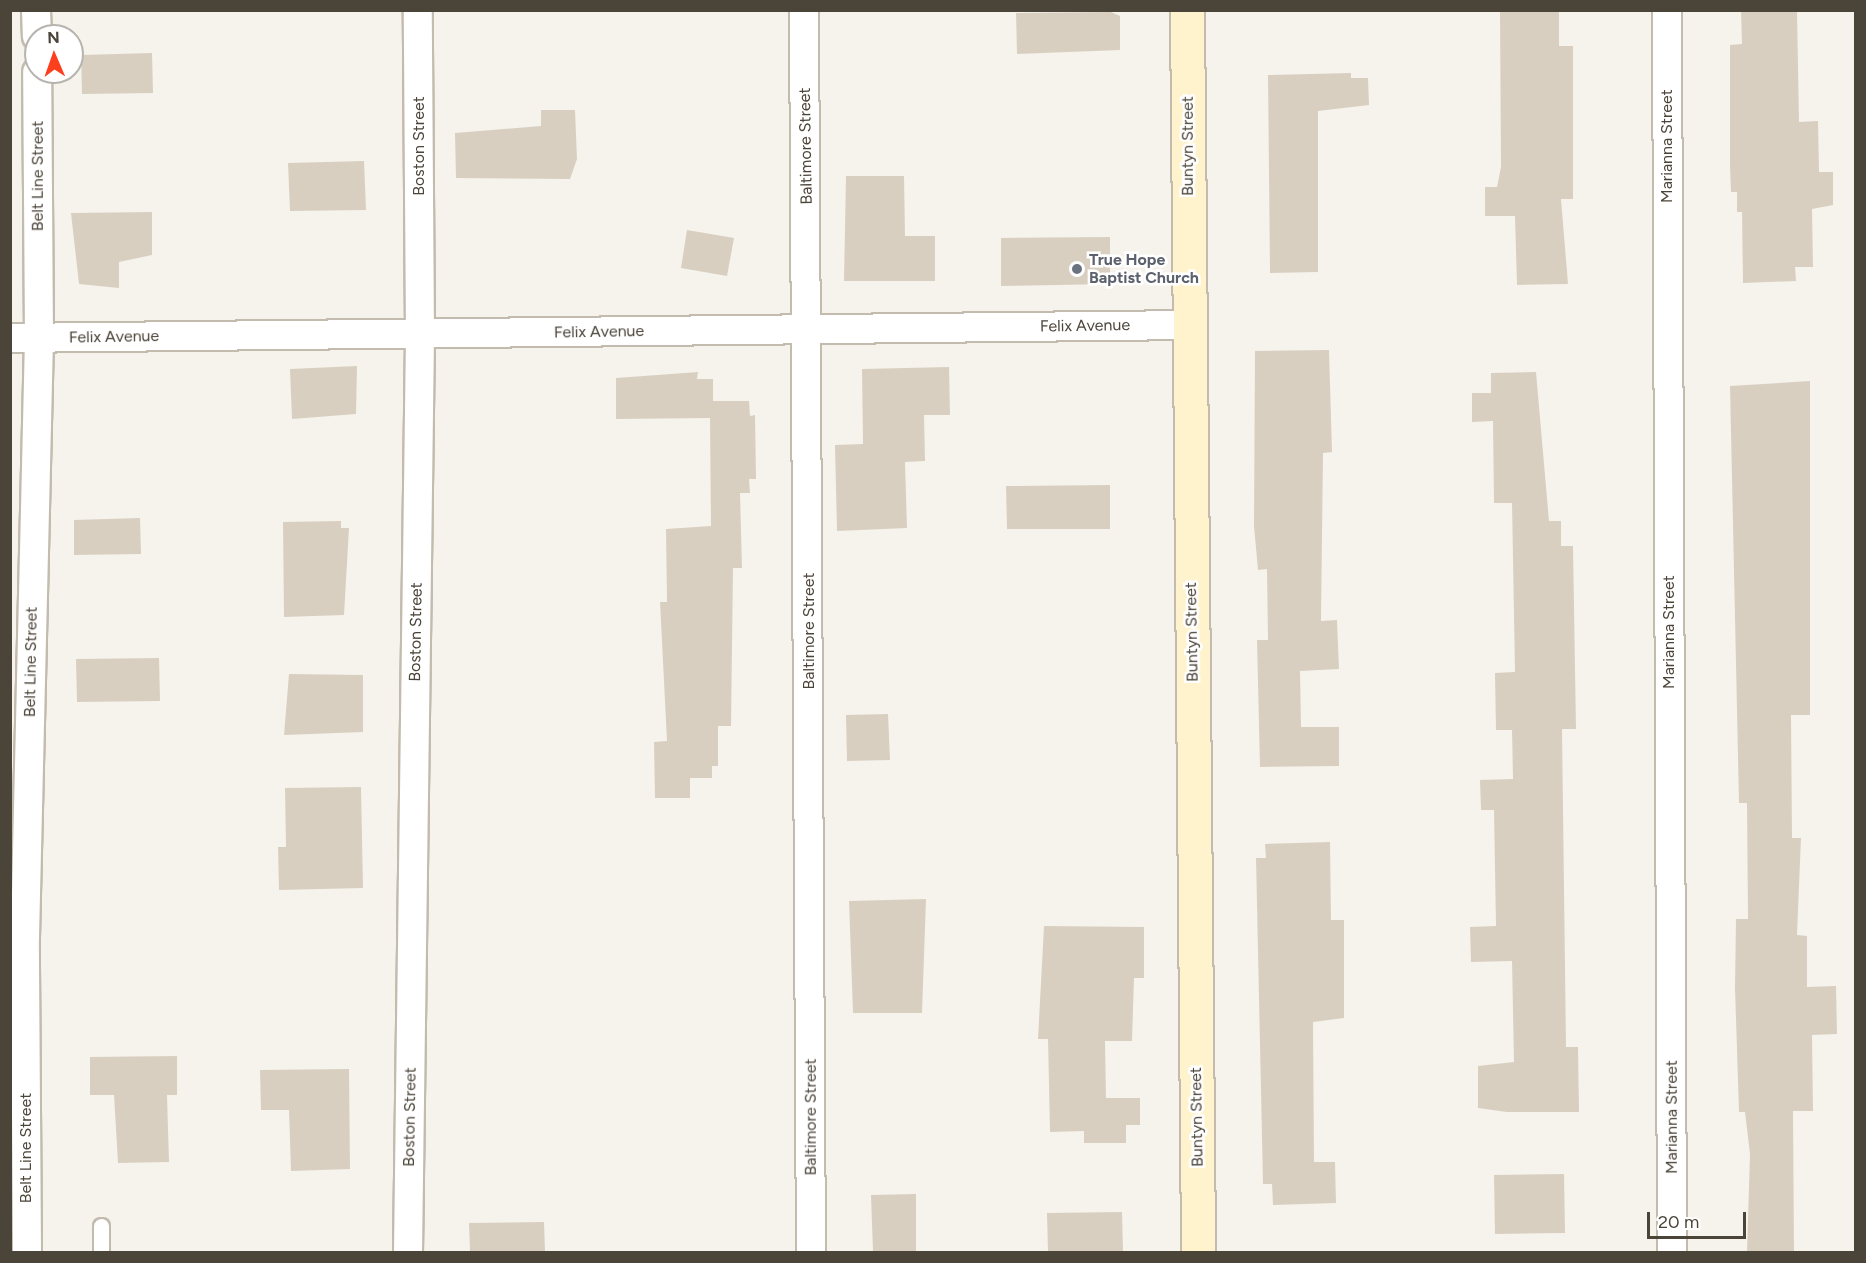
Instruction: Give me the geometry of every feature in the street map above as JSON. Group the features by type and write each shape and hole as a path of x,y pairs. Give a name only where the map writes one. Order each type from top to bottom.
{"street":[{"name":"Boston Street","path":"408,1252 420,334 418,10"},
{"name":"Baltimore Street","path":"804,10 808,329 811,1252"},
{"name":"Buntyn Street","path":"1187,10 1198,1252"},
{"name":"Marianna Street","path":"1667,10 1672,1252"},
{"name":"Belt Line Street","path":"27,1252 18,937 39,338 37,84"},
{"name":"Felix Avenue","path":"10,338 1188,325"}],"lane":[{"path":"101,1226 101,1252"}],"building":[{"path":"1500,10 1559,10 1559,46 1573,46 1573,199 1561,199 1568,284 1517,285 1515,216 1485,216 1485,187 1497,187 1501,167"},
{"path":"1741,10 1797,10 1799,122 1818,121 1819,172 1833,172 1833,205 1812,209 1813,267 1795,267 1796,281 1743,283 1742,212 1737,212 1737,192 1731,192 1730,166 1730,45 1742,44"},
{"path":"1111,12 1120,16 1120,50 1017,54 1016,13"},
{"path":"152,53 153,93 82,94 84,55"},
{"path":"1351,73 1351,78 1368,78 1369,105 1318,111 1318,272 1270,273 1268,75"},
{"path":"541,110 575,110 577,159 570,179 456,178 455,133 541,126"},
{"path":"364,161 366,210 290,211 288,163"},
{"path":"846,176 904,176 905,236 935,236 935,281 844,281"},
{"path":"152,212 152,255 119,262 119,288 79,284 71,213"},
{"path":"687,230 734,238 727,276 681,268"},
{"path":"1110,237 1110,284 1001,286 1001,238"},
{"path":"1329,350 1332,452 1323,453 1321,621 1337,620 1339,669 1300,671 1301,727 1339,727 1339,766 1260,767 1257,640 1268,640 1267,569 1258,570 1254,526 1255,351"},
{"path":"357,366 356,414 292,419 290,369"},
{"path":"949,367 950,415 924,415 925,461 905,462 907,528 837,531 835,445 863,444 862,369"},
{"path":"698,372 697,379 713,379 713,401 749,401 750,416 755,415 756,479 749,479 750,493 740,493 742,568 733,568 731,726 718,726 718,766 712,766 712,778 690,778 690,798 655,798 654,742 667,741 660,602 667,602 666,529 711,526 710,418 616,419 616,378"},
{"path":"1536,372 1549,521 1561,521 1561,546 1573,546 1576,729 1562,729 1566,1047 1578,1047 1579,1112 1507,1112 1478,1108 1478,1066 1514,1062 1512,961 1471,962 1470,927 1496,926 1494,810 1481,810 1480,780 1513,779 1512,730 1496,730 1495,673 1515,672 1512,503 1494,503 1493,421 1472,422 1472,393 1491,393 1491,373"},
{"path":"1810,381 1810,715 1791,715 1792,838 1801,838 1797,935 1807,936 1807,987 1836,986 1837,1034 1812,1035 1813,1111 1793,1111 1794,1252 1747,1252 1750,1154 1745,1112 1739,1112 1735,988 1736,919 1748,919 1747,803 1739,803 1730,386"},
{"path":"1110,485 1110,529 1007,529 1006,486"},
{"path":"140,518 141,554 74,555 74,520"},
{"path":"341,521 341,528 349,528 344,615 284,617 283,522"},
{"path":"159,658 160,701 77,702 76,659"},
{"path":"289,674 363,675 363,732 284,735"},
{"path":"888,714 890,760 847,761 846,715"},
{"path":"361,787 363,888 279,890 278,847 286,847 285,788"},
{"path":"1330,842 1331,920 1344,920 1344,1018 1313,1022 1314,1162 1335,1162 1336,1203 1273,1205 1272,1184 1263,1184 1256,858 1266,858 1265,844"},
{"path":"926,899 922,1013 853,1013 849,901"},
{"path":"1044,926 1144,927 1144,978 1134,978 1132,1041 1105,1041 1106,1098 1140,1098 1140,1125 1126,1125 1126,1143 1084,1143 1084,1131 1050,1132 1048,1039 1038,1039"},
{"path":"177,1056 177,1095 167,1095 169,1162 118,1163 114,1095 90,1095 90,1057"},
{"path":"349,1069 350,1169 291,1171 289,1110 261,1110 260,1070"},
{"path":"1564,1174 1565,1233 1495,1234 1494,1175"},
{"path":"916,1194 916,1252 873,1252 871,1195"},
{"path":"1122,1212 1123,1252 1048,1252 1047,1213"},
{"path":"544,1222 545,1252 470,1252 469,1223"}],"place":[{"name":"True Hope Baptist Church","path":"1077,269"}]}
